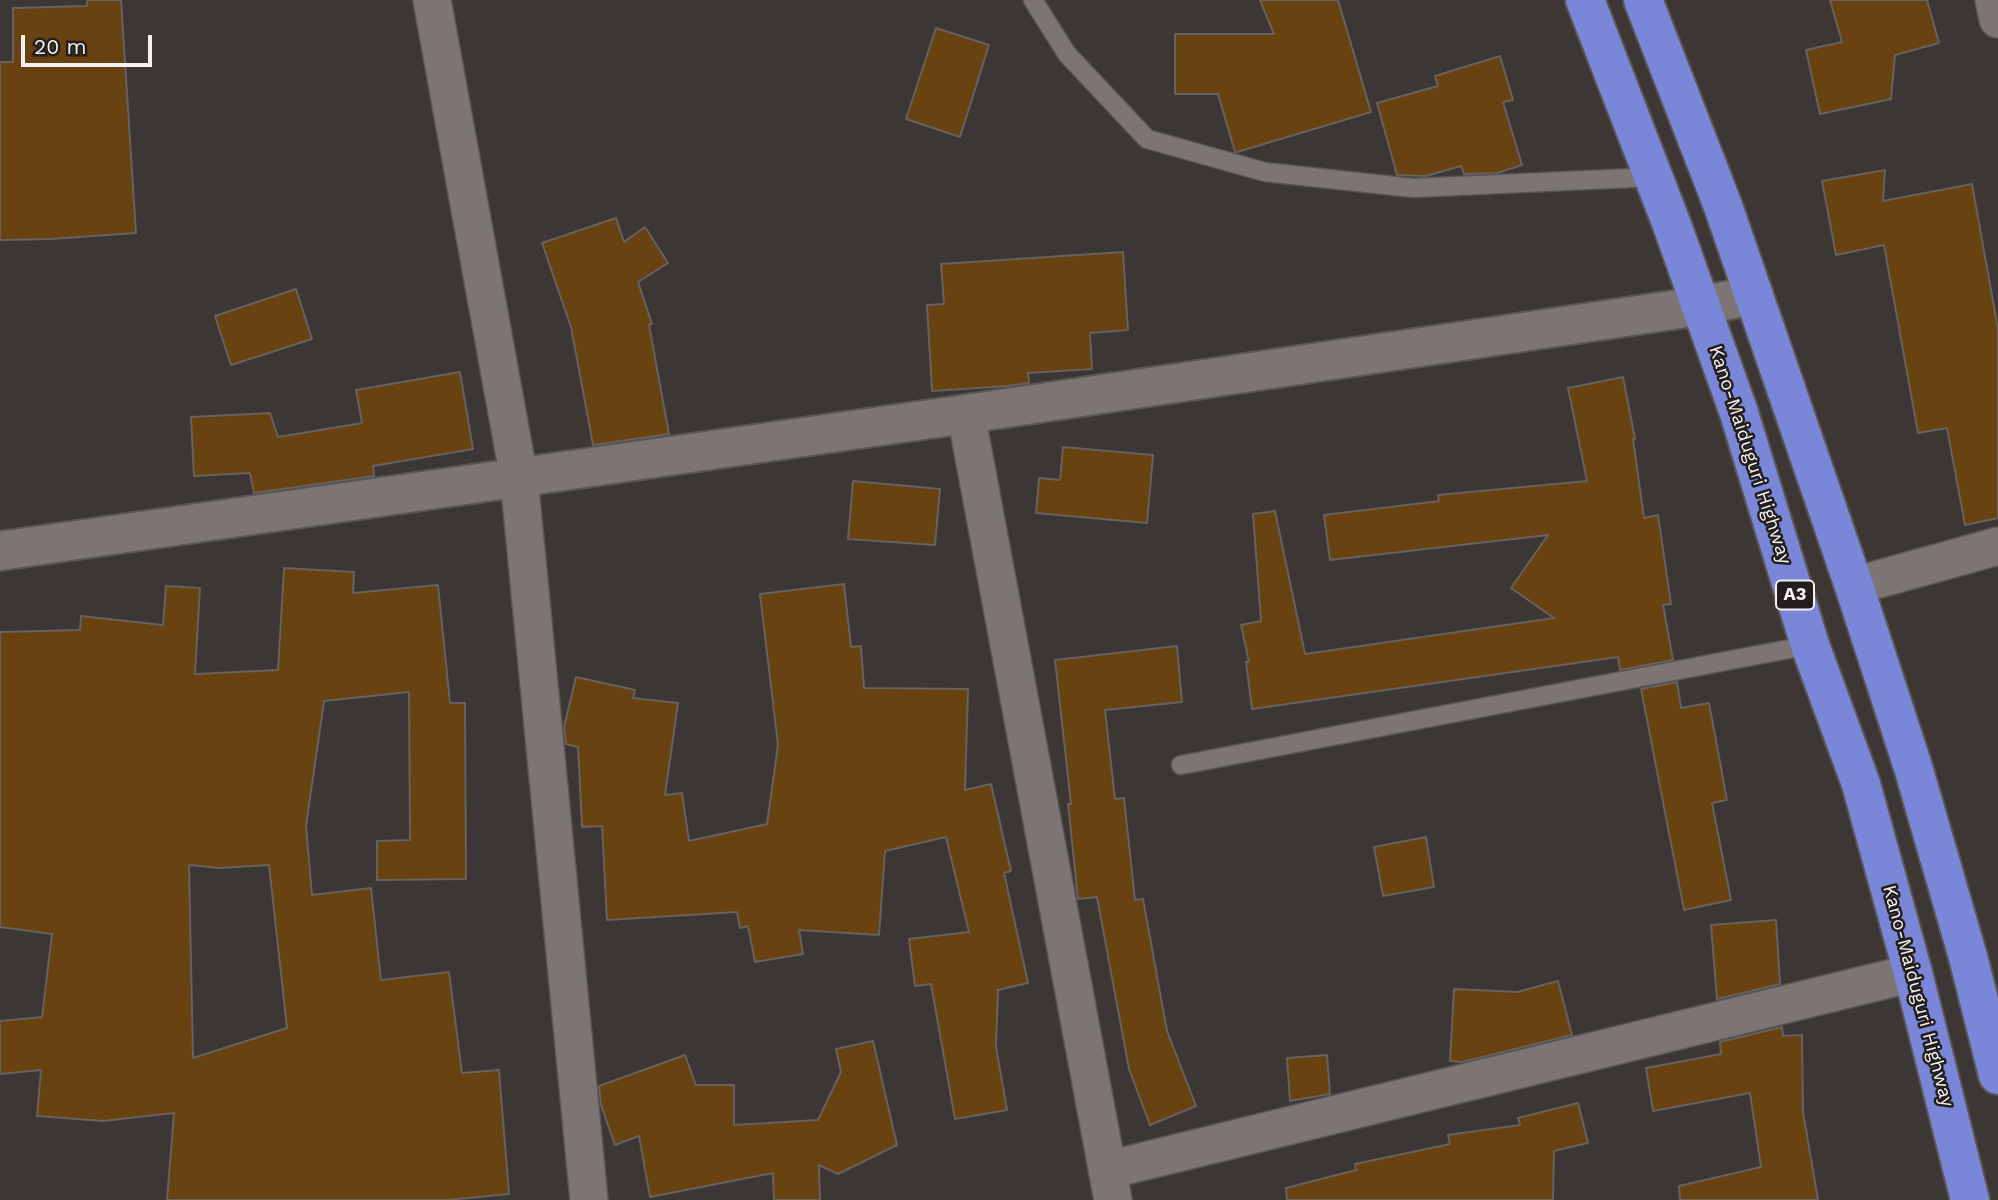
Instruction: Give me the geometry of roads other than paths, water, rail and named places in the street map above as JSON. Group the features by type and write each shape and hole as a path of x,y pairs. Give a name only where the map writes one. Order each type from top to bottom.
{"highway":[{"name":"Kano-Maiduguri Highway","path":"1585,0 1654,177 1739,414 1810,645 1861,784 1913,973 1970,1200"},
{"path":"1643,0 1723,206 1854,586 1913,767 1968,957 1998,1075"}],"street":[{"path":"432,0 519,478 589,1200"},
{"path":"1994,0 1998,19"},
{"path":"0,551 966,414 1700,306 1754,295"},
{"path":"966,414 1110,1185 1913,973"},
{"path":"1854,586 1998,546"}],"lane":[{"path":"1033,0 1068,54 1147,139 1265,172 1413,188 1654,177"},
{"path":"1181,765 1810,645"}]}
